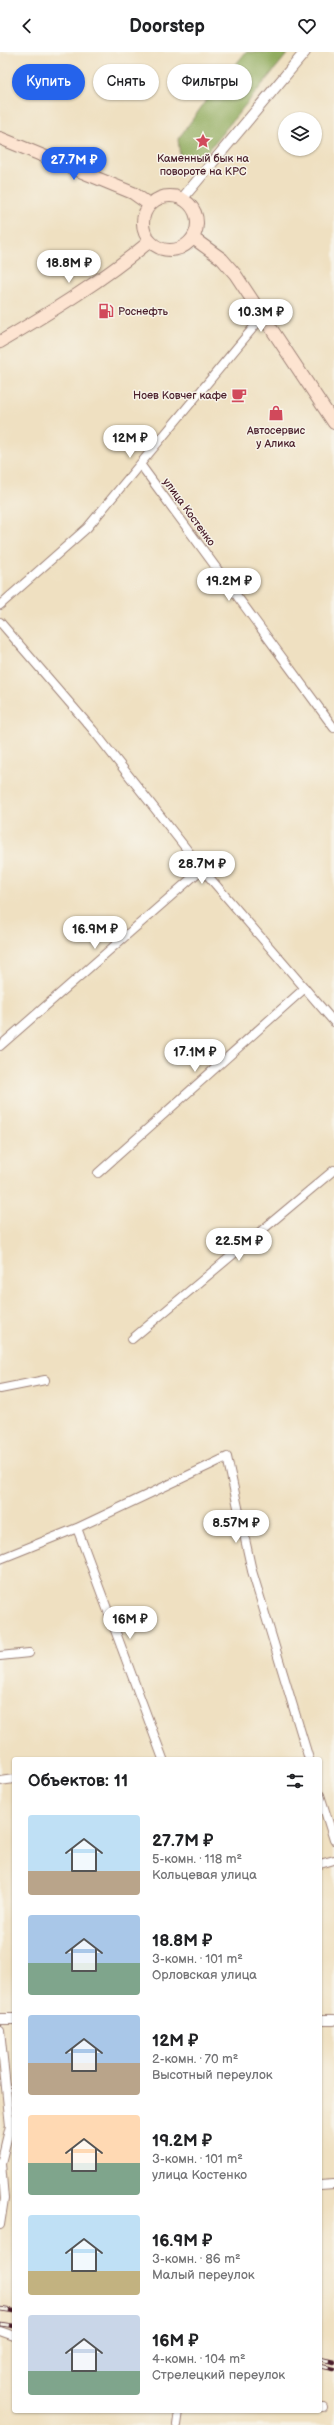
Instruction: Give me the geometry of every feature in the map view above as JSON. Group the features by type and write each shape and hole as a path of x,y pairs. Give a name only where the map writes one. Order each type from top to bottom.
{"main road":[{"path":"4,139 133,193 150,205"},
{"path":"168,196 182,199 192,206 196,214 197,227 193,238 186,246 169,251 160,249 150,241 144,230 143,220 150,205 159,198 168,196"},
{"path":"193,238 222,259 263,316 334,422"},
{"path":"0,342 68,299 133,255 150,241"}],"street":[{"path":"182,199 305,52"},
{"path":"0,605 87,528 263,316"},
{"name":"улица Костенко","path":"140,464 334,728"},
{"path":"0,622 93,730 202,869 334,1022"},
{"path":"0,1046 202,869"},
{"path":"98,1173 305,988"},
{"path":"132,1339 334,1170"},
{"path":"0,1389 45,1380"},
{"path":"0,1559 77,1528 227,1457 252,1571 308,1757"},
{"path":"77,1528 162,1757"},
{"path":"0,1656 29,1653"},
{"path":"0,1781 12,1779"},
{"path":"322,1801 334,1840"},
{"path":"322,1863 334,1860"},
{"path":"0,2018 12,2019"},
{"path":"322,2020 334,2020"},
{"path":"0,2030 10,2126 0,2163 4,2199 0,2225"},
{"path":"322,2185 334,2184"},
{"path":"0,2331 12,2335"},
{"path":"177,2425 179,2413"}],"green space":[{"path":"246,52 289,52 252,97 252,64 236,64"},
{"path":"207,100 250,100 201,159 180,158 178,139"}],"railway":[{"path":"0,2309 12,2311"},
{"path":"0,2324 12,2326"},
{"path":"322,2359 334,2362"},
{"path":"322,2366 334,2369"}],"place":[{"name":"Каменный бык на повороте на КРС","path":"203,141"},
{"name":"Роснефть","path":"106,311"},
{"name":"Ноев Ковчег кафе","path":"239,395"},
{"name":"Автосервис у Алика","path":"276,413"}]}
